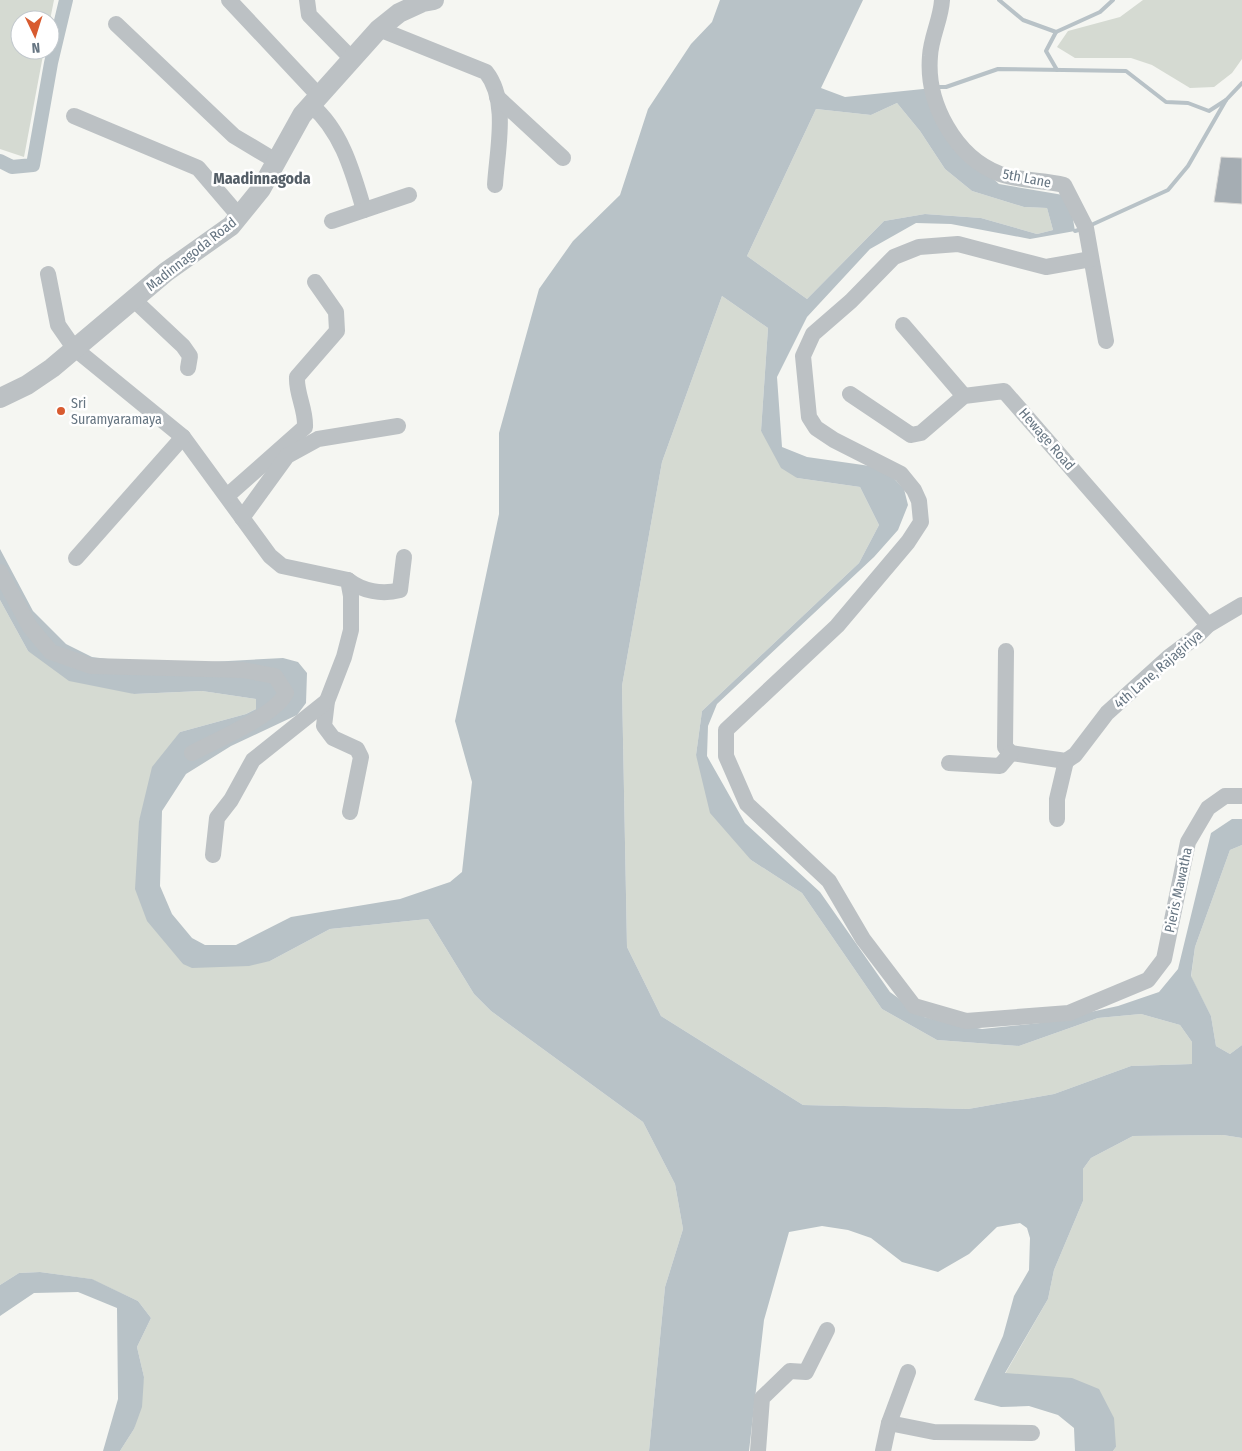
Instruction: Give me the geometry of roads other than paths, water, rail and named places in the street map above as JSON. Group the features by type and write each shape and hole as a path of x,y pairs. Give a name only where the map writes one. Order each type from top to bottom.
{"street":[{"path":"229,0 315,100 348,158 364,210"},
{"path":"307,0 309,15 353,60"},
{"name":"Madinnagoda Road","path":"0,398 27,385 166,272 231,226 261,189 296,124 315,100 379,29 399,13 423,2 434,0"},
{"name":"5th Lane","path":"942,0 942,12 930,55 931,88 954,138 972,159 1000,174 1064,185 1086,228 1106,341"},
{"path":"116,24 234,136 276,161"},
{"path":"379,29 486,72 494,82 499,107 495,185"},
{"path":"497,97 563,158"},
{"path":"74,116 198,168 239,216"},
{"path":"332,221 409,195"},
{"name":"Pieris Mawatha","path":"1091,259 1046,267 958,244 919,247 894,257 850,301 813,334 803,356 809,417 816,428 834,440 901,474 914,490 919,501 921,522 908,542 837,626 726,730 724,740 729,768 747,804 829,880 863,939 914,1006 966,1021 1069,1013 1148,980 1164,959 1188,842 1208,808 1225,796 1242,796"},
{"path":"48,274 58,325 74,348 183,437 270,556 282,566 348,580 358,588 389,593 400,590 404,557"},
{"path":"227,496 305,427 306,413 296,385 297,377 337,331 336,312 315,282"},
{"path":"133,299 183,346 190,356 188,368"},
{"path":"850,394 911,435 921,434 964,396 903,325"},
{"name":"Hewage Road","path":"964,396 1004,391 1208,625"},
{"path":"242,518 287,456 318,439 398,426"},
{"path":"76,558 183,437"},
{"path":"0,572 30,627 51,652 91,666 243,670 275,676 286,693 283,700 254,721 192,753"},
{"path":"348,580 351,630 344,657 326,701 324,726 333,738 357,749 361,757 350,812"},
{"name":"4th Lane, Rajagiriya","path":"1066,761 1084,746 1107,713 1208,625 1242,605"},
{"path":"1006,651 1005,747 1011,753 1066,761 1057,799 1057,819"},
{"path":"213,855 217,818 231,800 252,760 326,701"},
{"path":"949,763 1000,766 1011,753"},
{"path":"758,1451 762,1398 790,1371 806,1372 827,1330"},
{"path":"883,1451 889,1423 908,1372"},
{"path":"889,1423 934,1432 1032,1433"}],"waterway":[{"path":"0,161 12,167 33,165 51,63 66,0"},
{"path":"999,0 1023,20 1056,32"},
{"path":"1057,70 1046,51 1056,32 1100,12 1113,0"},
{"path":"936,87 946,87 998,69 1126,71 1166,102 1188,103 1209,111 1226,100"},
{"path":"1089,226 1168,190 1188,166 1226,100 1242,83"},
{"path":"1075,231 1082,229"}],"place":[{"name":"Sri Suramyaramaya","path":"61,411"}],"district":[{"name":"Maadinnagoda","path":"262,178"}]}
